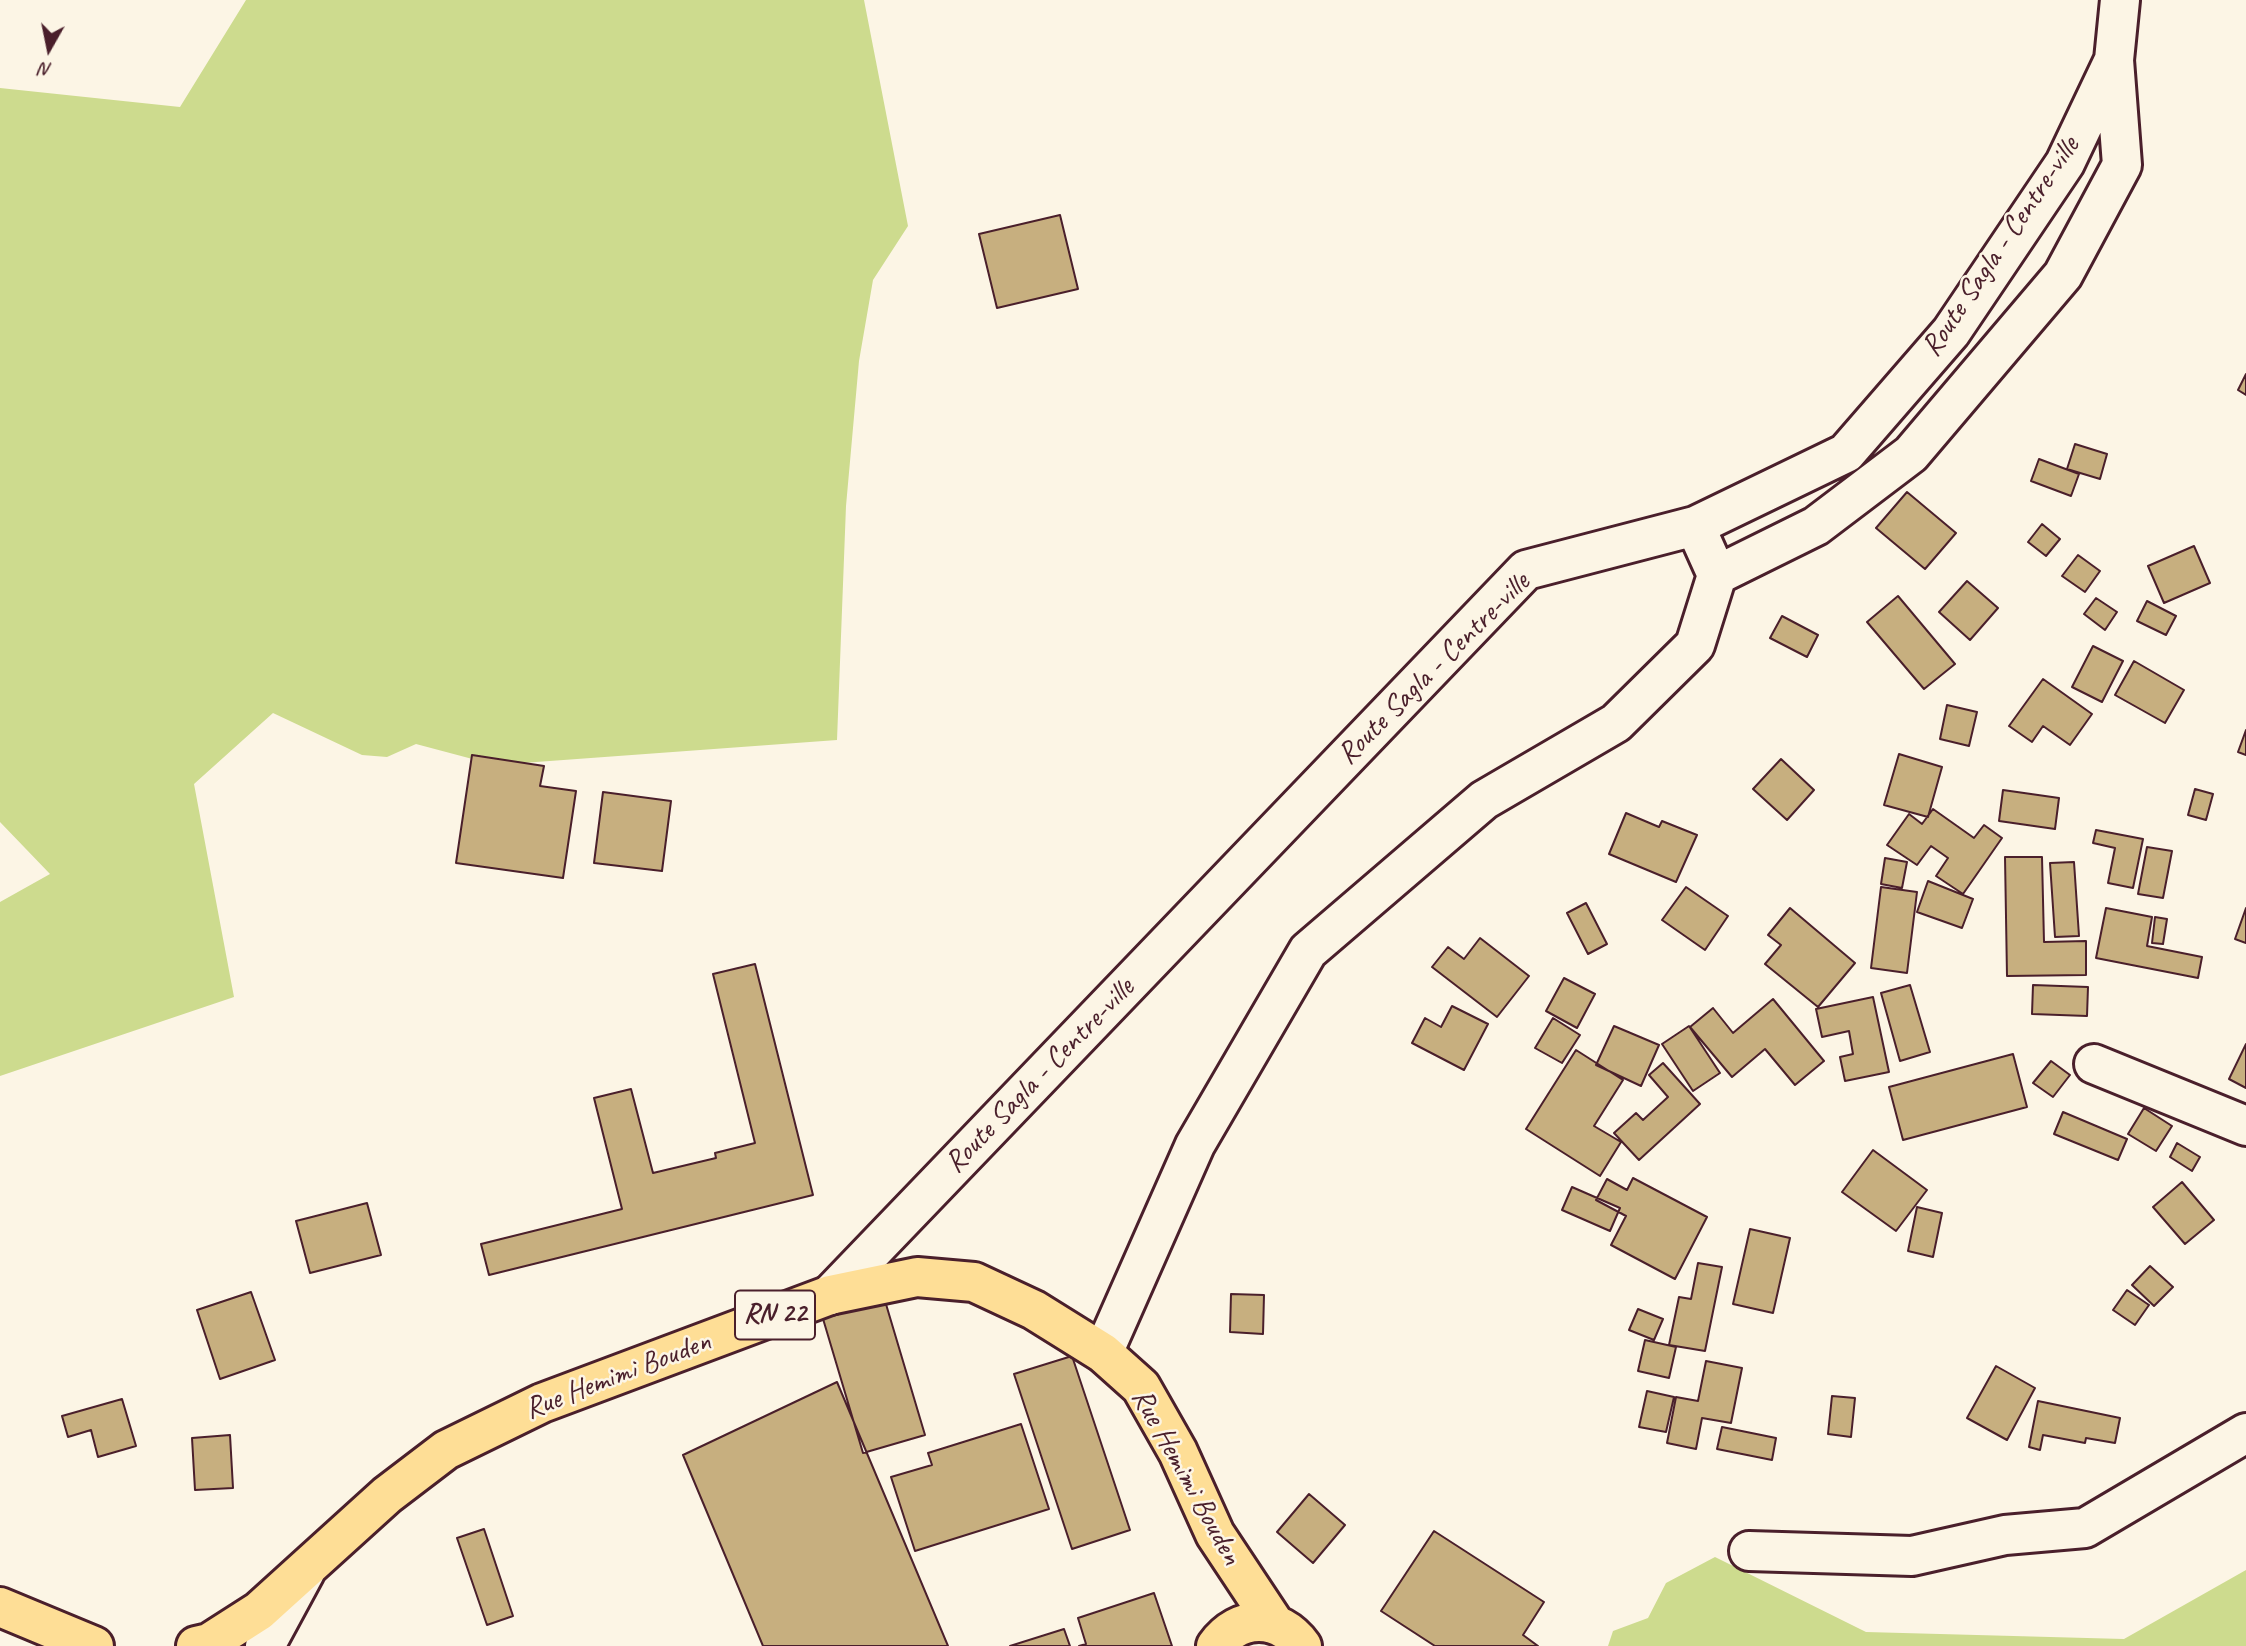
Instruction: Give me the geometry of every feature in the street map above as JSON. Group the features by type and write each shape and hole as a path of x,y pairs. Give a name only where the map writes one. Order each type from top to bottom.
{"main road":[{"name":"Rue Hemimi Bouden","path":"196,1646 209,1643 259,1611 387,1495 446,1450 542,1403 830,1295 917,1277 974,1282 1034,1310 1103,1353 1141,1387 1178,1452 1216,1534 1296,1637"},
{"path":"0,1607 94,1646"},
{"path":"1216,1646 1227,1632 1242,1624 1296,1637"}],"street":[{"name":"Route Sagla - Centre-ville","path":"1717,575 1816,526 1911,454 2063,275 2122,165 2114,60 2120,0"},
{"name":"Route Sagla - Centre-ville","path":"830,1295 1526,570 1695,526 1846,453 1959,320 2065,163 2114,60"},
{"path":"1103,1353 1195,1145 1308,951 1484,800 1616,723 1695,645 1717,575 1695,526"},
{"path":"2094,1064 2246,1126"},
{"path":"1749,1551 1912,1556 2005,1535 2085,1528 2246,1433"},
{"path":"265,1646 309,1564"}],"green space":[{"path":"246,0 864,0 908,226 873,280 859,361 846,506 837,740 495,765 416,744 387,757 362,755 273,713 194,784 234,997 0,1076 0,902 50,874 0,822 0,88 180,107"},
{"path":"1715,1557 1866,1632 2124,1639 2246,1570 2246,1646 1608,1646 1613,1631 1648,1618 1666,1583"}],"building":[{"path":"1060,215 1078,289 997,308 979,234"},
{"path":"2246,374 2246,395 2238,390"},
{"path":"2075,444 2107,454 2100,479 2067,469"},
{"path":"2039,459 2079,474 2071,496 2031,481"},
{"path":"1907,492 1956,533 1925,569 1876,528"},
{"path":"2042,524 2060,539 2046,556 2028,542"},
{"path":"2194,546 2210,583 2164,603 2148,566"},
{"path":"2078,555 2100,571 2085,592 2062,576"},
{"path":"1967,581 1998,608 1970,640 1939,612"},
{"path":"1898,596 1955,664 1924,689 1867,622"},
{"path":"2096,598 2117,612 2105,630 2084,614"},
{"path":"2147,601 2176,616 2166,635 2137,621"},
{"path":"1782,616 1818,635 1807,657 1770,638"},
{"path":"2093,646 2123,661 2102,702 2072,687"},
{"path":"2134,661 2184,690 2165,723 2115,695"},
{"path":"2043,679 2092,714 2070,745 2043,726 2032,742 2009,726"},
{"path":"1947,705 1977,712 1969,746 1940,739"},
{"path":"2246,730 2246,755 2238,752"},
{"path":"1899,754 1942,767 1928,817 1884,805"},
{"path":"472,755 544,766 540,786 576,791 563,878 456,863"},
{"path":"1781,759 1814,790 1787,820 1753,789"},
{"path":"2195,789 2213,794 2206,820 2188,815"},
{"path":"2003,790 2059,798 2055,829 1999,821"},
{"path":"603,792 671,801 662,871 594,863"},
{"path":"1933,809 1974,838 1984,825 2002,838 1963,894 1936,876 1948,858 1931,846 1917,865 1887,845 1909,814 1922,824"},
{"path":"1626,813 1659,827 1662,821 1697,835 1676,882 1609,854"},
{"path":"2096,830 2143,839 2133,888 2108,883 2115,848 2093,843"},
{"path":"2147,847 2172,851 2163,898 2138,894"},
{"path":"2005,857 2042,857 2044,942 2086,941 2086,975 2007,976"},
{"path":"1885,858 1907,862 1902,888 1881,884"},
{"path":"2074,862 2079,936 2055,937 2050,863"},
{"path":"1928,881 1973,899 1962,928 1917,912"},
{"path":"1686,887 1728,916 1705,950 1662,920"},
{"path":"1881,887 1917,892 1907,973 1871,968"},
{"path":"1586,903 1607,944 1588,954 1567,913"},
{"path":"1790,908 1855,963 1818,1007 1765,964 1781,945 1768,935"},
{"path":"2106,908 2152,917 2147,946 2202,957 2198,978 2096,958"},
{"path":"2246,908 2246,943 2235,939"},
{"path":"2155,917 2167,919 2163,944 2152,943"},
{"path":"1480,938 1529,976 1497,1017 1432,967 1448,947 1464,959"},
{"path":"755,964 813,1195 489,1275 481,1244 622,1209 594,1098 631,1089 653,1173 716,1158 715,1153 755,1143 713,974"},
{"path":"1564,978 1595,994 1577,1028 1546,1011"},
{"path":"1910,985 1930,1052 1900,1061 1881,993"},
{"path":"2033,985 2088,987 2087,1016 2032,1014"},
{"path":"1873,997 1889,1072 1845,1081 1840,1057 1853,1054 1849,1031 1822,1037 1816,1009"},
{"path":"1773,999 1824,1061 1795,1085 1765,1049 1732,1077 1690,1027 1713,1008 1733,1033"},
{"path":"1452,1006 1488,1024 1464,1070 1412,1043 1425,1018 1441,1027"},
{"path":"1553,1018 1580,1035 1562,1063 1535,1048"},
{"path":"1614,1026 1659,1045 1641,1086 1596,1065"},
{"path":"1689,1026 1720,1073 1693,1091 1662,1044"},
{"path":"2246,1044 2246,1088 2229,1079"},
{"path":"1576,1050 1623,1080 1594,1126 1621,1142 1600,1176 1526,1129"},
{"path":"2013,1054 2027,1107 1903,1140 1889,1087"},
{"path":"2051,1061 2070,1075 2053,1097 2033,1083"},
{"path":"1663,1063 1700,1104 1639,1160 1614,1133 1636,1113 1643,1120 1668,1097 1649,1075"},
{"path":"2144,1108 2172,1126 2156,1151 2128,1134"},
{"path":"2063,1112 2127,1139 2118,1160 2054,1134"},
{"path":"2177,1143 2200,1157 2192,1171 2170,1157"},
{"path":"1873,1150 1927,1190 1896,1231 1842,1192"},
{"path":"1633,1178 1707,1217 1675,1279 1611,1245 1626,1216 1596,1200 1607,1179 1627,1190"},
{"path":"2182,1182 2214,1220 2185,1244 2153,1207"},
{"path":"1572,1187 1620,1208 1610,1231 1562,1210"},
{"path":"367,1203 381,1255 310,1273 296,1221"},
{"path":"1917,1207 1942,1213 1933,1257 1908,1251"},
{"path":"1750,1229 1790,1238 1773,1313 1733,1304"},
{"path":"1698,1263 1722,1267 1705,1351 1669,1345 1679,1297 1691,1299"},
{"path":"2150,1266 2173,1287 2154,1306 2132,1285"},
{"path":"880,1284 925,1435 863,1453 818,1302"},
{"path":"2127,1290 2149,1305 2135,1325 2113,1310"},
{"path":"251,1292 275,1360 220,1379 197,1310"},
{"path":"1231,1294 1264,1295 1263,1334 1230,1332"},
{"path":"1638,1309 1663,1319 1654,1340 1629,1330"},
{"path":"1645,1340 1676,1347 1669,1378 1638,1371"},
{"path":"1072,1356 1130,1530 1072,1549 1014,1374"},
{"path":"1706,1361 1742,1368 1731,1423 1702,1418 1696,1449 1667,1443 1676,1397 1698,1401"},
{"path":"1996,1366 2035,1388 2007,1440 1967,1418"},
{"path":"837,1382 948,1646 763,1646 683,1455"},
{"path":"1647,1391 1674,1397 1666,1432 1639,1427"},
{"path":"1832,1396 1855,1398 1851,1437 1828,1434"},
{"path":"122,1399 136,1446 98,1457 91,1430 68,1437 62,1416"},
{"path":"2038,1401 2120,1418 2115,1443 2086,1438 2085,1443 2043,1435 2040,1450 2029,1447"},
{"path":"1021,1424 1049,1509 915,1551 891,1477 932,1465 928,1453"},
{"path":"1722,1427 1776,1438 1772,1460 1717,1449"},
{"path":"230,1435 233,1488 195,1490 192,1438"},
{"path":"1309,1494 1345,1525 1313,1563 1277,1532"},
{"path":"484,1529 513,1616 487,1625 457,1538"},
{"path":"1434,1531 1544,1602 1523,1635 1538,1646 1435,1646 1381,1611"},
{"path":"1154,1593 1172,1646 1079,1646 1086,1644 1078,1618"},
{"path":"1064,1629 1070,1646 1010,1646"}]}
